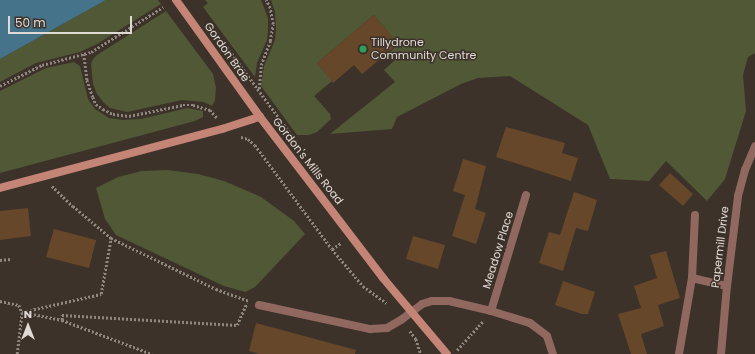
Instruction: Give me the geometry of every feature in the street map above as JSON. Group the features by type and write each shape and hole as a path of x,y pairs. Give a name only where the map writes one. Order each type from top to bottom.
{"main road":[{"name":"Gordon Brae","path":"176,0 260,117"},
{"name":"Gordon's Mills Road","path":"0,188 222,129 260,117 411,312 447,354"}],"street":[{"name":"Papermill Drive","path":"721,354 727,286 738,196 745,170 755,146"},
{"name":"Meadow Place","path":"490,310 526,195"},
{"path":"679,354 692,278 695,215"},
{"path":"692,278 727,286"},
{"path":"259,305 370,329 387,328 401,320 419,305 432,301 449,301 490,310 530,323 547,336 553,354"}],"path":[{"path":"258,90 261,65 270,41 273,24 270,8 266,0"},
{"path":"0,86 42,65 97,49 163,7"},
{"path":"223,41 302,150"},
{"path":"84,54 90,89 96,104 103,109 113,114 129,116 184,105 193,105 210,110 217,117 222,129"},
{"path":"240,136 248,139 255,145 332,249 363,286 385,302 401,320 416,339 421,354"},
{"path":"42,176 94,225 111,238 216,289 259,305"},
{"path":"22,312 101,294 111,238"},
{"path":"0,260 11,259"},
{"path":"0,301 19,305 22,312 17,354"},
{"path":"62,320 62,315 236,324 248,301"},
{"path":"452,354 486,319 490,310"},
{"path":"22,312 62,320 152,354"}],"green space":[{"path":"106,0 158,0 161,4 97,44 80,52 36,63 0,82 0,59"},
{"path":"205,0 261,0 268,18 268,31 267,40 257,63 255,77 203,7 208,3"},
{"path":"271,0 755,0 755,53 748,57 743,75 746,111 725,179 707,201 666,161 649,181 610,179 588,125 510,76 478,78 461,84 397,117 392,129 330,134 395,82 384,70 394,61 388,54 398,44 374,15 317,63 332,81 314,96 330,114 331,119 317,132 309,135 297,135 261,86 264,66 275,40 275,12"},
{"path":"166,11 213,74 216,88 215,100 212,106 204,102 182,100 127,112 110,108 97,94 93,84 91,64 93,59"},
{"path":"74,62 80,66 88,99 95,109 109,118 123,120 141,119 187,108 203,111 203,117 195,121 0,173 0,91 46,68"},
{"path":"167,170 198,174 224,181 261,197 294,221 305,234 255,287 245,292 224,286 116,235 105,219 96,188 118,177 142,171"}],"water":[{"path":"0,0 106,0 0,59"}],"building":[{"name":"Tillydrone Community Centre","path":"374,15 398,44 362,74 354,65 333,83 317,63"},
{"path":"506,127 565,143 562,153 578,158 571,181 496,157"},
{"path":"463,159 486,166 475,209 486,213 476,244 452,236 465,195 453,191"},
{"path":"670,173 693,194 683,206 659,185"},
{"path":"574,192 597,200 588,231 576,228 563,271 539,263 549,232 560,235"},
{"path":"28,208 31,236 0,240 0,211"},
{"path":"54,229 96,240 89,268 46,257"},
{"path":"413,236 445,245 438,269 406,259"},
{"path":"666,251 680,298 658,305 664,326 641,334 647,354 631,354 618,314 641,308 634,286 657,278 650,255"},
{"path":"563,281 595,292 588,314 582,314 555,305"},
{"path":"256,323 356,350 355,354 259,354 249,351"}],"place":[{"name":"Tillydrone Community Centre","path":"363,49"}]}
